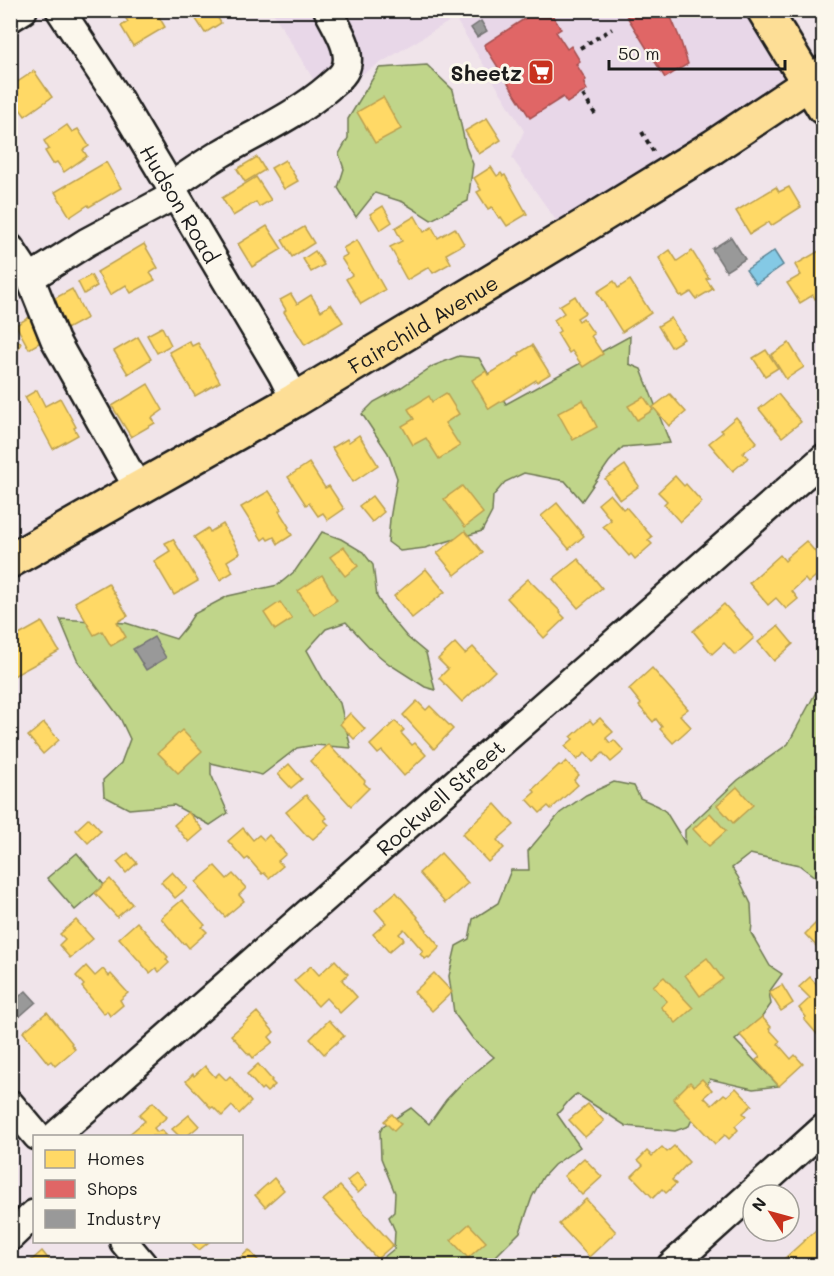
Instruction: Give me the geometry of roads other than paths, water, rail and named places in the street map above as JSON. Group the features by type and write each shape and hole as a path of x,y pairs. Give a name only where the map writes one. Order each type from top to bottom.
{"main road":[{"path":"764,10 819,88"},
{"name":"Fairchild Avenue","path":"10,561 295,400 713,147 819,88"}],"street":[{"path":"10,18 23,10"},
{"name":"Hudson Road","path":"60,10 116,95 282,374 295,400"},
{"path":"30,278 172,191 217,156 296,110 336,81 345,70 348,54 328,10"},
{"path":"10,248 30,278 55,340 138,488"},
{"name":"Rockwell Street","path":"58,1135 822,463"},
{"path":"10,1104 35,1135"},
{"path":"671,1266 824,1128"},
{"path":"10,1237 33,1215"},
{"path":"125,1243 144,1266"}],"water":[{"path":"774,251 783,265 756,284 746,270"}],"place":[{"name":"Sheetz","path":"541,72"}]}
